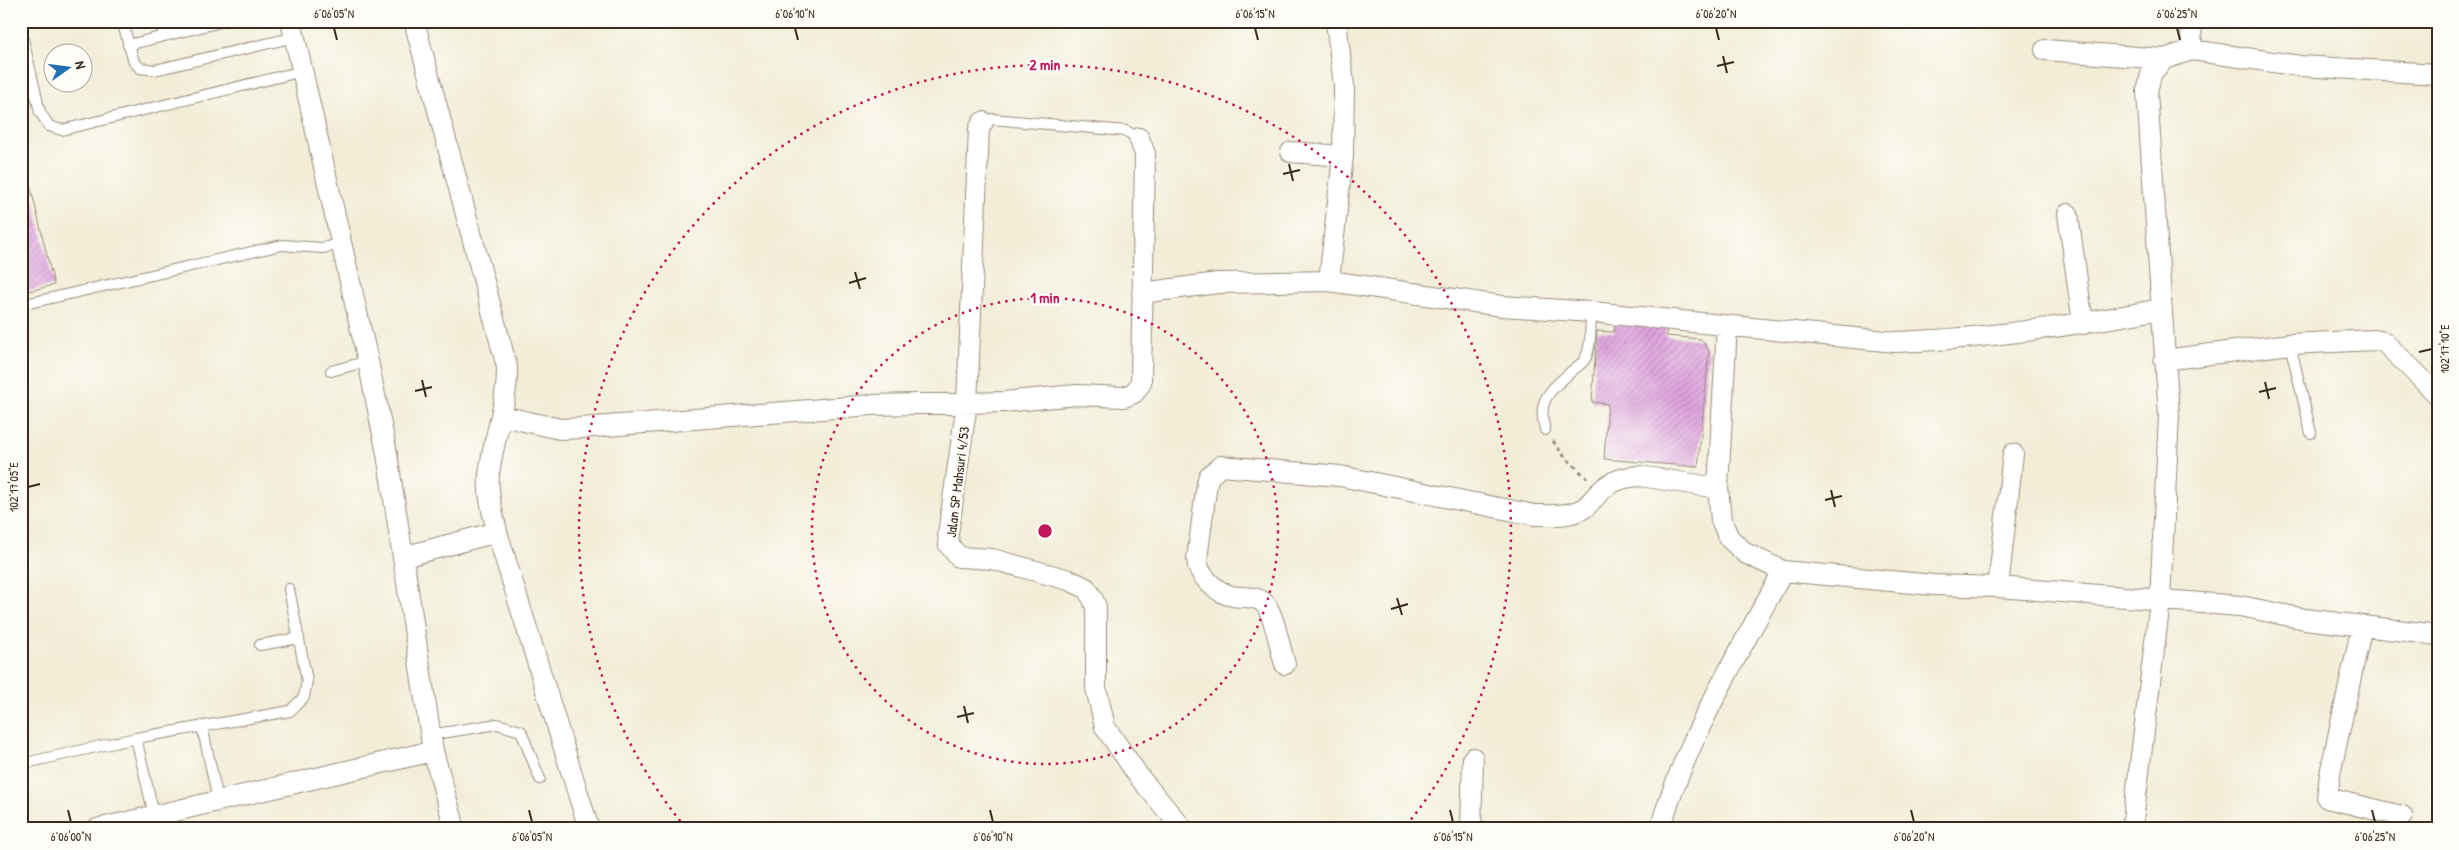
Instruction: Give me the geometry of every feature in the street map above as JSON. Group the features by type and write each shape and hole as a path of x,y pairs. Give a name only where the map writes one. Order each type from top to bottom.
{"street":[{"path":"414,21 504,353 507,381 489,479 489,498 497,532 589,829"},
{"path":"1328,281 1343,156 1344,86 1336,21"},
{"path":"2191,21 2192,50"},
{"path":"293,29 368,360 387,454 432,743 455,829"},
{"path":"2046,50 2164,59 2192,50 2300,66 2438,74"},
{"path":"2132,829 2160,601 2169,415 2160,310 2147,92 2151,74 2164,59"},
{"name":"Jalan SP Mahsuri 4/53","path":"983,122 979,129 967,403 948,534 949,545 959,557 992,559 1069,580 1086,588 1096,607 1096,688 1105,727 1140,778 1183,829"},
{"path":"502,416 560,429 872,405 967,403 1076,395 1124,397 1134,393 1140,382 1145,154 1139,138"},
{"path":"1291,152 1343,156"},
{"path":"2068,214 2083,324"},
{"path":"1142,294 1218,283 1328,281 1502,306 1591,312 1895,342 1928,341 2083,324 2160,310"},
{"path":"1727,326 1718,488 1721,520 1728,538 1745,553 1783,571 1934,585 1998,587 2240,606 2305,619 2438,635"},
{"path":"2164,360 2290,344 2375,340 2384,342 2436,393"},
{"path":"1998,587 2013,454"},
{"path":"1285,664 1270,612 1263,602 1252,598 1227,595 1198,570 1196,560 1207,483 1214,470 1228,466 1340,476 1534,515 1561,516 1586,507 1602,489 1628,476 1640,476 1718,488"},
{"path":"403,557 497,532"},
{"path":"1660,829 1667,805 1704,715 1783,571"},
{"path":"2362,626 2327,798 2402,816"},
{"path":"97,829 218,800 432,743"},
{"path":"1471,829 1472,758"}],"lane":[{"path":"122,21 134,62 140,68 155,70 293,29"},
{"path":"161,21 164,36"},
{"path":"128,45 225,21"},
{"path":"21,30 40,112 49,126 62,130 303,71"},
{"path":"983,122 992,119 1126,131 1139,138"},
{"path":"21,305 282,245 322,248 342,244"},
{"path":"1545,430 1541,418 1543,403 1549,390 1584,360 1588,349 1591,312"},
{"path":"2290,344 2311,433"},
{"path":"331,371 368,360"},
{"path":"21,764 136,738 290,711 304,697 307,681 289,589"},
{"path":"260,645 299,638"},
{"path":"432,743 496,724 522,731 540,779"},
{"path":"202,726 218,800"},
{"path":"136,738 154,815"}],"path":[{"path":"1545,430 1575,468 1602,489"}],"building":[{"path":"21,146 54,285 21,293"},
{"path":"1615,322 1667,327 1666,336 1701,339 1709,351 1698,467 1604,459 1608,404 1592,402 1597,331 1614,332"}]}
